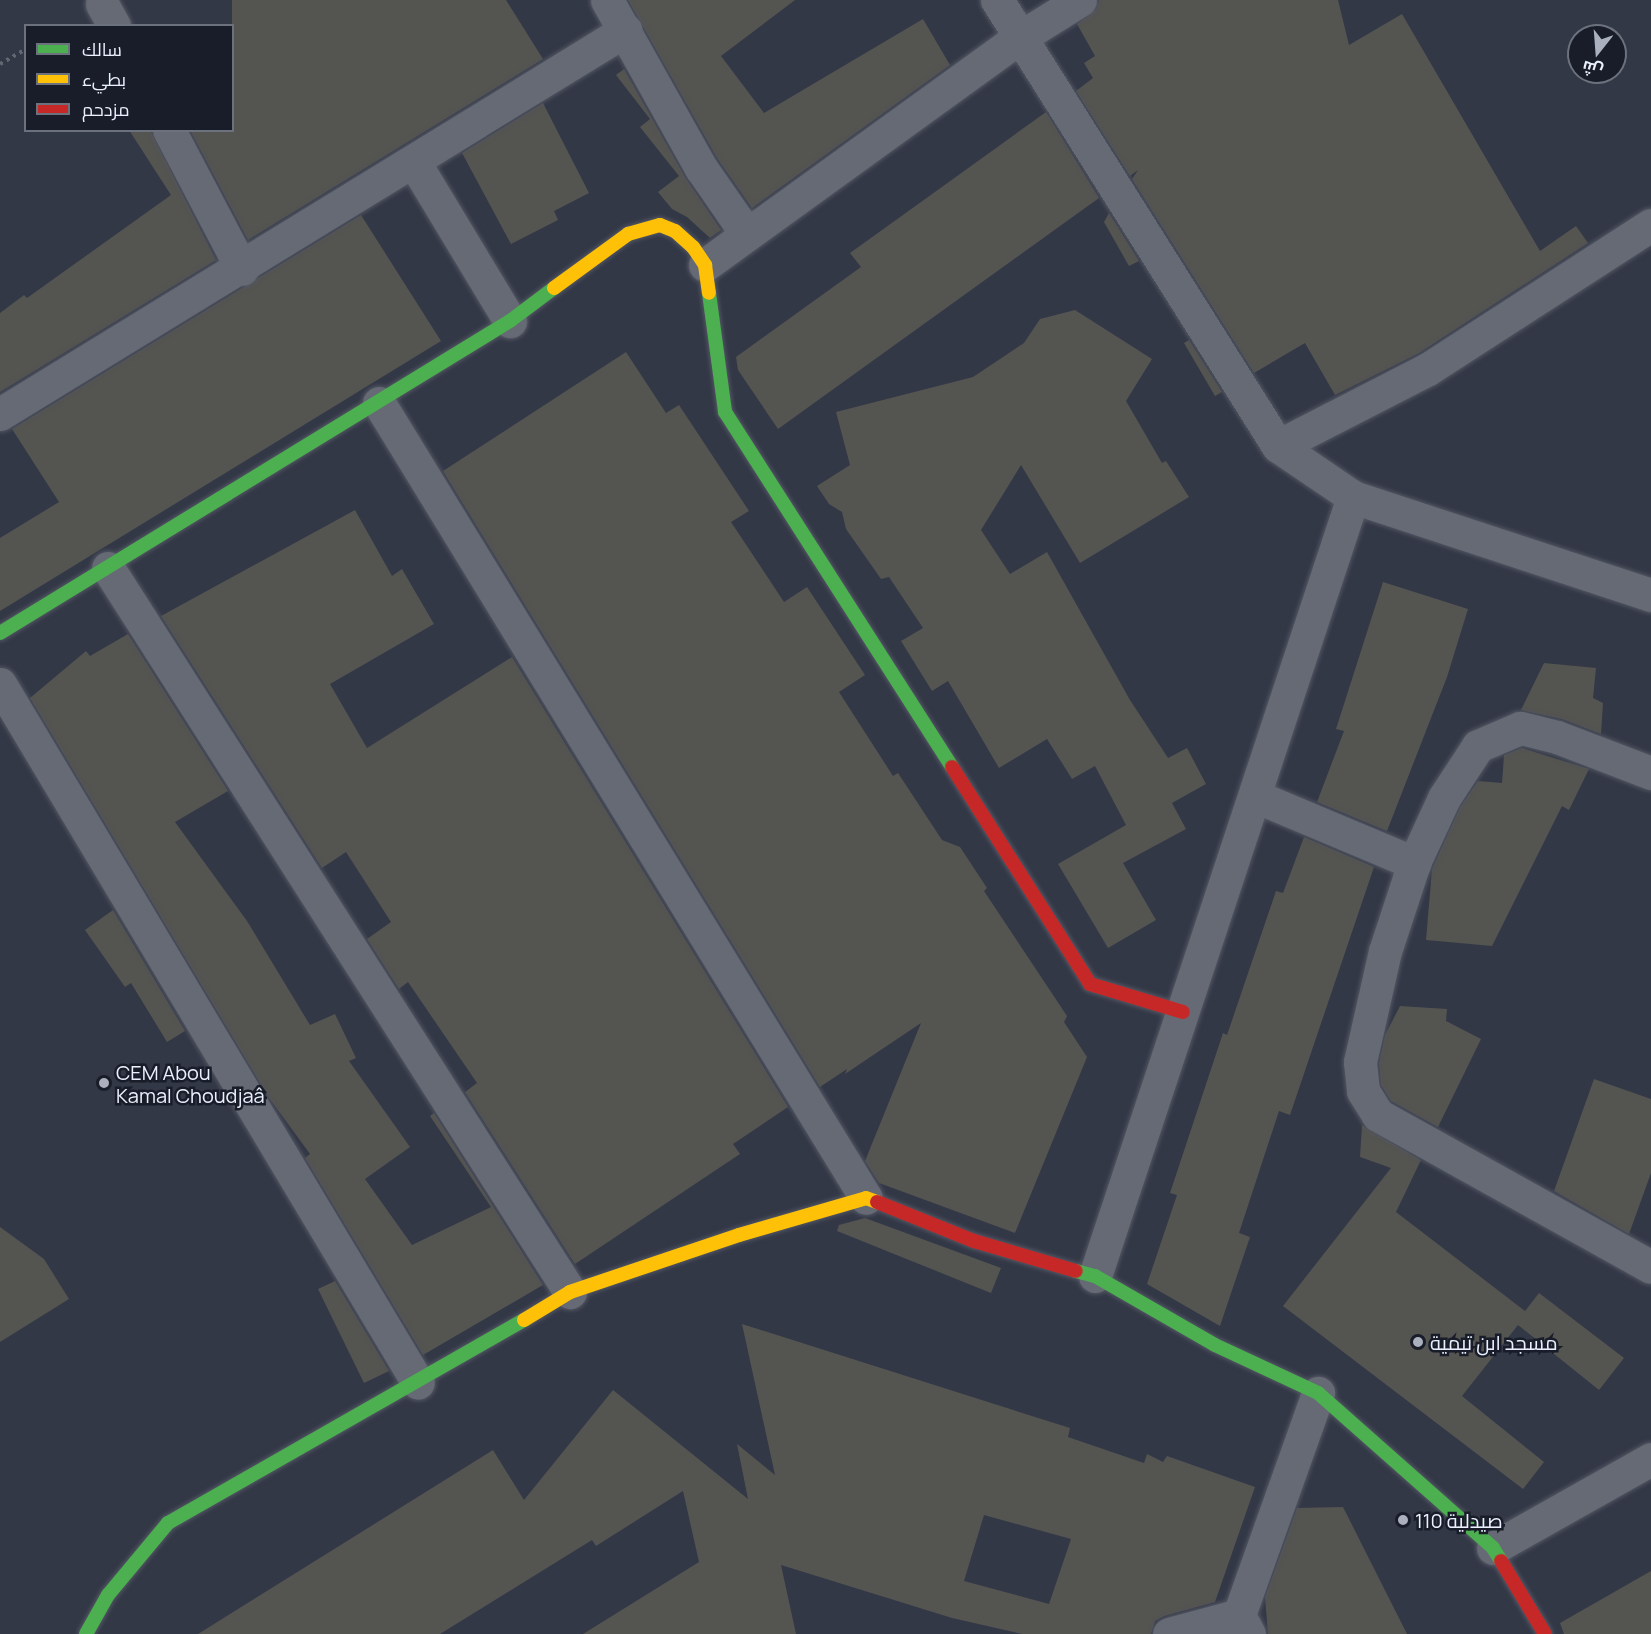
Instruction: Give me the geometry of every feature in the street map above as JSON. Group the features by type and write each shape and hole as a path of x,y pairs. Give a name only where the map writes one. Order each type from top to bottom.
{"street":[{"path":"607,0 626,30 701,168 746,233"},
{"path":"997,0 1278,446 1353,497 1651,595"},
{"path":"705,266 746,233 1019,38 1080,0"},
{"path":"0,414 242,269 626,30"},
{"path":"170,132 242,269"},
{"path":"414,162 510,321"},
{"path":"0,633 510,321 601,251 642,227 660,225 675,231 693,247 705,266 726,412 788,514 1090,984 1183,1012"},
{"path":"1278,446 1428,369 1651,225"},
{"path":"379,403 866,1198 974,1241 1095,1276 1215,1345 1318,1393 1492,1548 1545,1634"},
{"path":"1095,1276 1353,497"},
{"path":"108,568 570,1292"},
{"path":"0,684 418,1383"},
{"path":"1651,773 1557,736 1520,728 1478,746 1444,798 1414,863 1370,1013 1360,1062 1363,1091 1378,1115 1651,1267"},
{"path":"1255,796 1414,863"},
{"path":"86,1634 108,1595 168,1523 418,1383 570,1292 739,1235 866,1198"},
{"path":"1169,1634 1244,1625 1318,1393"},
{"path":"1492,1548 1651,1459"}],"path":[{"path":"0,64 24,50"}],"building":[{"path":"232,0 506,0 543,59 248,240 191,132 234,132 234,24 232,24"},
{"path":"628,0 795,0 721,56 764,113 923,19 950,65 752,208 717,158"},
{"path":"1099,0 1338,0 1349,45 1402,14 1540,251 1576,226 1588,243 1419,353 1335,395 1305,343 1254,373 1132,179 1138,170 1130,176 1076,91 1093,78 1084,63 1095,56 1077,24 1096,9"},
{"path":"624,69 685,177 721,230 710,238 687,217 672,209 658,192 679,176 640,127 650,119 616,75"},
{"path":"543,103 589,193 554,211 558,220 511,244 462,153"},
{"path":"1046,112 1099,198 778,429 738,370 736,357 861,267 850,253"},
{"path":"130,132 151,132 216,260 0,392 0,313 24,295 27,298 171,195"},
{"path":"1109,213 1139,261 1129,266 1104,222"},
{"path":"361,215 441,341 0,611 0,538 59,502 12,429"},
{"path":"1075,310 1152,359 1126,401 1162,463 1166,461 1189,497 1080,563 1021,465 981,530 1010,574 1047,552 1130,700 1168,758 1187,748 1206,784 1172,803 1186,829 1123,863 1156,920 1108,948 1058,864 1126,825 1095,766 1072,779 1047,739 999,768 948,681 932,691 901,641 923,628 889,577 881,579 846,529 842,512 829,504 817,486 850,465 836,412 973,377 1024,343 1040,319"},
{"path":"1189,340 1222,392 1215,396 1184,343"},
{"path":"626,352 666,413 679,405 749,511 731,522 784,602 807,587 865,675 839,692 893,776 898,773 942,840 960,847 987,888 984,891 1067,1016 1064,1022 1087,1057 1015,1233 879,1183 865,1161 921,1023 845,1074 847,1069 820,1087 443,471"},
{"path":"355,510 392,576 402,569 434,624 330,684 367,748 512,657 788,1107 733,1144 740,1154 575,1264 465,1092 477,1083 408,982 399,989 367,939 391,922 346,852 322,868 161,616"},
{"path":"1383,582 1468,609 1447,677 1387,831 1317,802 1344,731 1336,729"},
{"path":"128,634 228,791 175,822 247,921 310,1025 335,1014 356,1058 349,1061 410,1147 365,1179 412,1245 491,1207 430,1116 434,1113 543,1285 423,1355 305,1158 310,1154 269,1098 30,698 86,651 90,656"},
{"path":"1544,663 1596,668 1593,698 1603,703 1601,734 1562,719 1521,710"},
{"path":"1522,748 1589,769 1569,810 1562,806 1492,946 1426,940 1432,869 1460,807 1478,781 1502,783 1504,755"},
{"path":"1304,837 1374,867 1290,1115 1279,1111 1239,1233 1250,1237 1220,1326 1147,1284 1177,1195 1170,1193 1223,1033 1227,1035 1276,891 1283,893"},
{"path":"113,910 185,1031 167,1042 131,983 125,987 85,930"},
{"path":"1400,1006 1447,1009 1446,1021 1481,1039 1438,1127 1391,1101 1381,1085 1379,1063 1385,1035"},
{"path":"1594,1079 1651,1099 1651,1173 1629,1234 1554,1191"},
{"name":"مسجد ابن تيمية","path":"1362,1125 1421,1160 1396,1212 1525,1311 1539,1293 1624,1358 1599,1390 1518,1325 1462,1396 1544,1462 1523,1489 1283,1306 1391,1168 1360,1157"},
{"path":"865,1218 1001,1268 991,1293 837,1231 839,1225"},
{"path":"0,1227 44,1259 69,1299 0,1342"},
{"path":"335,1281 389,1371 364,1383 318,1289"},
{"path":"742,1324 1070,1428 1068,1437 1144,1463 1147,1454 1163,1462 1167,1456 1255,1487 1215,1602 1164,1616 1155,1621 1151,1634 1022,1634 952,1618 781,1565 796,1634 583,1634 699,1562 683,1491 596,1546 592,1540 440,1634 198,1634 493,1450 524,1500 613,1390 748,1499 737,1444 775,1475","holes":["984,1515 1071,1539 1049,1604 964,1581"]},
{"path":"1343,1507 1407,1634 1268,1634 1265,1597 1297,1508"},
{"path":"1651,1571 1651,1634 1564,1634 1560,1623"}],"traffic: fast":[{"path":"0,633 510,321 554,288"},
{"path":"709,293 725,412 952,767"},
{"path":"1076,1271 1095,1276 1215,1345 1318,1393 1493,1548 1501,1561"},
{"path":"86,1634 108,1595 168,1523 524,1320"}],"traffic: slow":[{"path":"554,288 628,234 660,225 675,231 693,247 705,265 709,293"},
{"path":"524,1320 570,1292 739,1235 866,1198 877,1202"}],"traffic: jam":[{"path":"952,767 1090,984 1183,1012"},
{"path":"877,1202 974,1241 1076,1271"},
{"path":"1501,1561 1545,1634"}],"place":[{"name":"CEM Abou Kamal Choudjaâ","path":"104,1083"},
{"name":"مسجد ابن تيمية","path":"1418,1342"},
{"name":"صيدلية 110","path":"1403,1520"}]}
